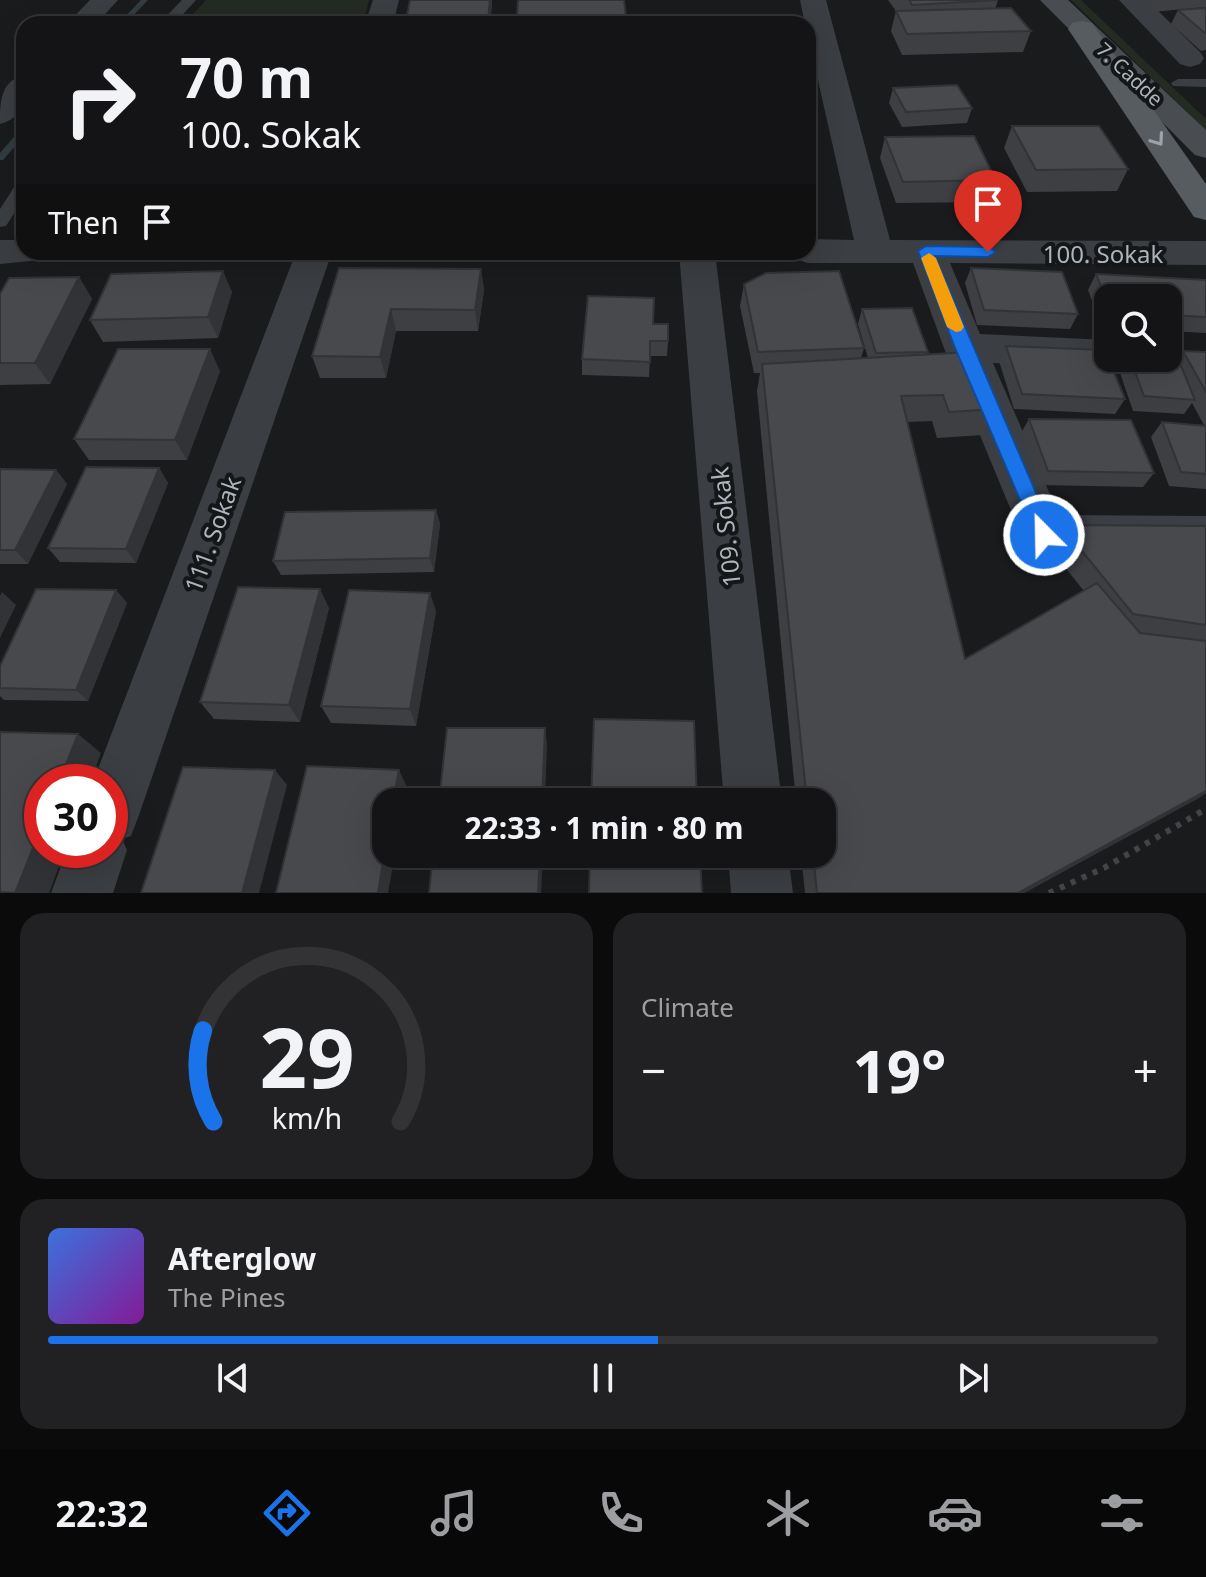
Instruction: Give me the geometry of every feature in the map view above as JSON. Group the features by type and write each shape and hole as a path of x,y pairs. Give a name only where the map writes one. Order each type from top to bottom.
{"main road":[{"name":"7. Cadde","path":"1053,0 1084,15 1154,60"},
{"name":"7. Cadde","path":"1084,15 1206,148"},
{"path":"1084,15 1206,209"},
{"name":"7. Cadde","path":"1195,70 1206,109"}],"street":[{"path":"89,16 105,0"},
{"path":"1132,0 1195,70"},
{"path":"816,37 818,61 875,251"},
{"path":"1154,60 1195,70"},
{"path":"0,115 16,94"},
{"name":"100. Sokak","path":"816,251 1206,253"},
{"path":"926,251 1044,535 1206,536"},
{"name":"111. Sokak","path":"128,765 311,260"},
{"name":"109. Sokak","path":"698,260 752,788"},
{"path":"964,348 1094,353"},
{"path":"82,893 91,868"},
{"path":"759,868 762,893"}],"lane":[{"path":"174,16 189,0"},
{"path":"0,222 16,197"}],"path":[{"path":"1049,893 1104,868 1206,809"}],"shaded area":[{"path":"206,0 369,0 365,16 191,16"},
{"path":"1071,0 1081,0 1206,119 1206,130"}],"building":[{"path":"410,0 490,0 488,16 407,16"},
{"path":"518,0 624,0 626,16 517,16"},
{"path":"909,0 998,0 912,5"},
{"path":"1011,8 1031,31 907,34 896,11"},
{"path":"1206,8 1206,34 1178,10"},
{"path":"957,85 972,108 906,112 893,88"},
{"path":"1012,126 1099,126 1128,169 1036,170"},
{"path":"974,136 996,180 903,182 885,137"},
{"path":"339,268 481,269 475,310 391,309 380,357 312,356"},
{"path":"971,268 1062,272 1078,314 984,310"},
{"path":"223,271 208,317 90,320 111,274"},
{"path":"839,271 864,348 758,352 744,284 766,273"},
{"path":"1096,274 1206,280 1206,317 1182,316 1182,284 1100,284"},
{"path":"79,277 35,363 0,363 0,294 9,278"},
{"path":"588,296 654,298 653,324 668,324 668,341 650,341 650,362 582,359"},
{"path":"912,308 928,352 876,353 862,309"},
{"path":"1006,346 1094,350 1094,372 1114,372 1125,399 1022,394"},
{"path":"118,349 210,349 175,440 74,439"},
{"path":"1183,351 1206,352 1206,392"},
{"path":"969,352 996,409 949,412 943,395 901,396 965,659 1097,583 1140,633 1206,641 1206,791 1018,893 817,893 814,868 836,868 836,788 806,788 762,364"},
{"path":"1182,368 1195,400 1144,396 1135,372 1182,372"},
{"path":"1029,419 1131,420 1154,473 1048,471"},
{"path":"1162,422 1206,426 1206,474 1181,472"},
{"path":"86,467 159,468 126,549 48,548"},
{"path":"0,469 56,470 15,550 0,550"},
{"path":"436,510 430,558 273,561 285,512"},
{"path":"1061,525 1206,526 1206,625 1133,614"},
{"path":"238,587 320,589 289,705 200,702"},
{"path":"36,589 116,590 76,690 0,688 0,666"},
{"path":"349,590 430,593 410,709 321,706"},
{"path":"594,719 694,721 696,788 592,788"},
{"path":"447,728 545,728 543,788 441,788"},
{"path":"0,732 78,734 66,764 24,764 25,868 15,893 0,892"},
{"path":"307,766 399,770 396,788 372,788 372,868 382,868 378,893 276,893"},
{"path":"183,767 275,770 242,893 141,893"},
{"path":"432,868 539,868 538,893 429,893"},
{"path":"590,868 701,868 702,893 589,893"}],"waterway":[{"path":"129,16 145,0"},
{"path":"0,158 16,140"}],"slow traffic":[{"path":"929,258 956,327"}],"route":[{"path":"988,252 926,251 1044,535"}]}
